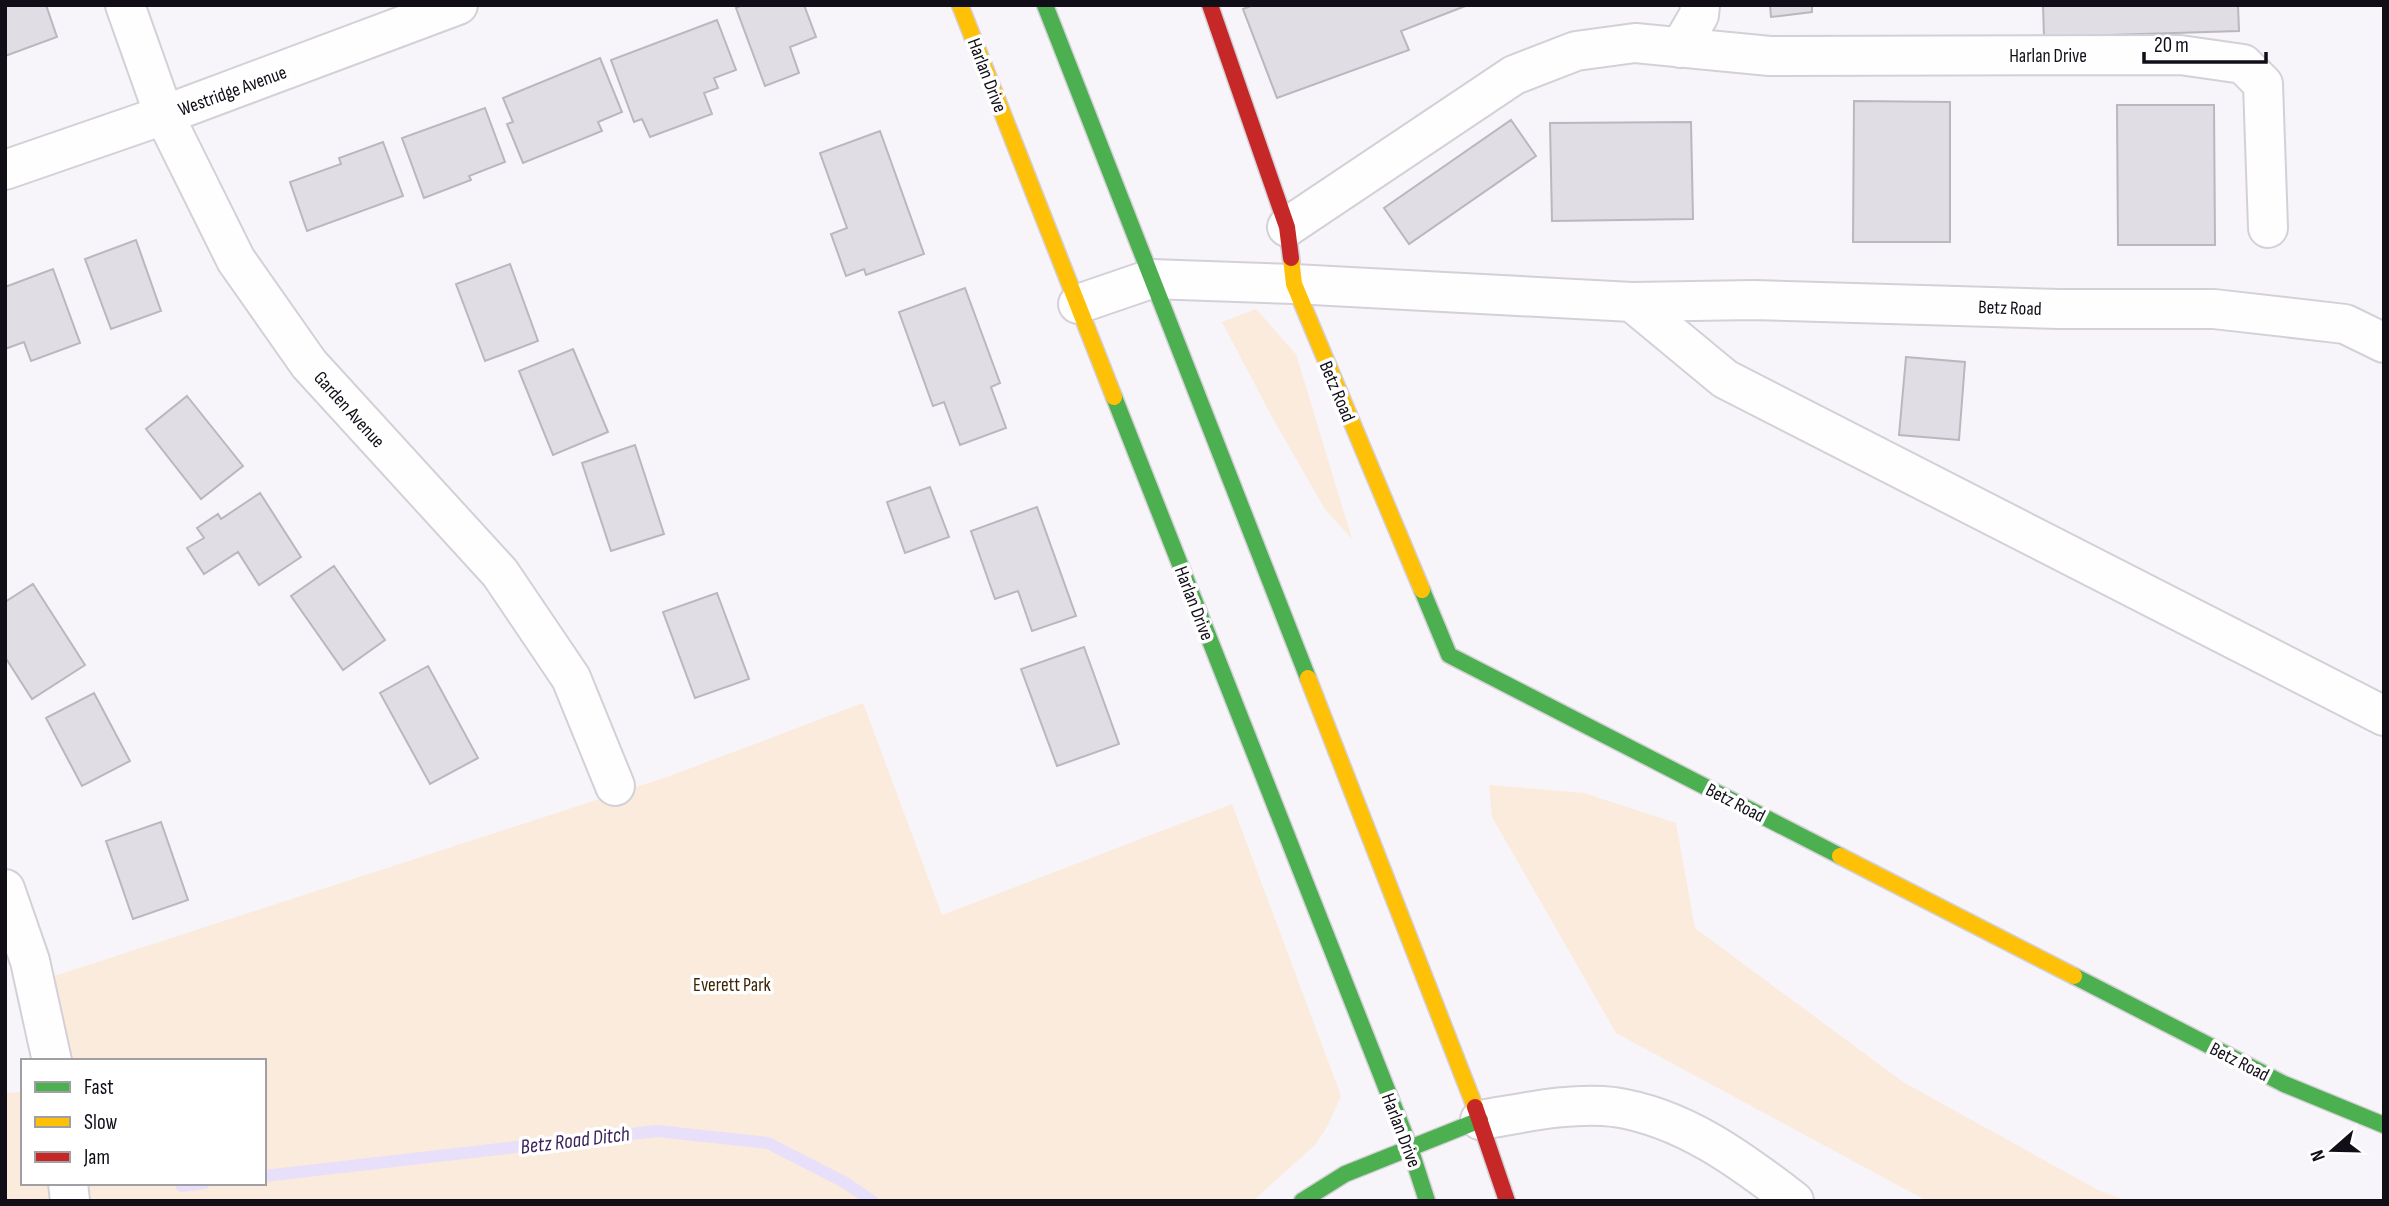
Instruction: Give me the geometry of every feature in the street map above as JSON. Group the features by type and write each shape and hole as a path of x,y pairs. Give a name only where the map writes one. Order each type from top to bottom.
{"main road":[{"name":"Harlan Drive","path":"960,5 1410,1148 1427,1201"},
{"path":"1045,5 1480,1120 1515,1201"},
{"path":"1210,5 1287,227 1294,284"},
{"name":"Betz Road","path":"1294,284 1448,654 2284,1084 2384,1125"},
{"path":"1302,1201 1345,1174 1480,1120"},
{"path":"1480,1120 1507,1201"},
{"path":"1410,1148 1421,1201"}],"street":[{"name":"Garden Avenue","path":"125,5 164,115 236,260 309,364 500,573 571,678 615,786"},
{"name":"Westridge Avenue","path":"5,170 164,115 458,5"},
{"path":"1681,48 1699,15 1700,5"},
{"name":"Harlan Drive","path":"1287,227 1514,75 1576,51 1635,43 1770,56 2180,55 2243,64 2263,85 2268,228"},
{"name":"Betz Road","path":"1078,304 1151,279 1632,302 1754,300 2059,309 2214,309 2345,324 2384,343"},
{"path":"1632,302 1725,379 2384,716"},
{"path":"5,889 30,961 52,1059"},
{"path":"1480,1120 1550,1108 1612,1107 1655,1116 1709,1140 1794,1201"}],"green space":[{"path":"1256,309 1296,354 1352,539 1325,509 1222,322"},
{"name":"Everett Park","path":"863,703 942,915 1232,804 1341,1096 1328,1125 1316,1144 1253,1201 5,1201 5,1093 21,1092 21,1185 266,1185 266,1059 52,1059 36,982 667,777"},
{"path":"1489,785 1584,793 1676,823 1695,928 1903,1082 2098,1190 2128,1201 1927,1201 1616,1033 1492,817"}],"building":[{"path":"5,5 46,5 57,37 5,56"},
{"path":"742,5 804,5 816,37 790,47 799,73 765,86 736,8"},
{"path":"1253,5 1468,5 1401,31 1409,50 1277,98 1243,9"},
{"path":"1770,5 1812,5 1812,12 1771,17"},
{"path":"2043,5 2238,5 2239,31 2044,37"},
{"path":"717,20 736,70 714,78 718,88 704,93 712,114 650,137 642,119 634,122 611,60"},
{"path":"600,58 622,112 598,122 602,131 523,163 507,124 513,122 503,98"},
{"path":"1854,101 1950,102 1950,242 1853,242"},
{"path":"2117,105 2214,105 2215,245 2118,245"},
{"path":"485,108 505,162 469,176 471,180 424,198 402,138"},
{"path":"1511,120 1536,156 1409,244 1384,208"},
{"path":"1691,122 1693,219 1552,221 1550,123"},
{"path":"880,131 924,254 866,275 864,269 846,276 831,234 847,228 820,153"},
{"path":"383,142 403,196 307,231 290,182 341,164 339,158"},
{"path":"136,240 161,311 111,329 85,259"},
{"path":"510,264 538,341 485,361 456,284"},
{"path":"53,269 80,343 31,361 24,342 5,349 5,287"},
{"path":"965,288 1000,383 991,387 1006,428 960,445 944,402 933,406 899,312"},
{"path":"573,349 608,432 553,455 519,371"},
{"path":"1906,357 1965,362 1959,440 1899,435"},
{"path":"187,396 243,466 201,499 146,429"},
{"path":"635,445 664,534 611,551 582,463"},
{"path":"930,487 949,537 905,553 887,502"},
{"path":"260,493 301,557 259,585 238,552 204,574 187,548 204,538 197,528 218,514 221,519"},
{"path":"1037,507 1076,616 1032,631 1018,591 995,599 971,531"},
{"path":"334,566 385,640 343,670 291,596"},
{"path":"33,584 85,665 32,699 5,657 5,602"},
{"path":"717,593 749,679 695,698 663,612"},
{"path":"1084,647 1119,744 1057,766 1021,669"},
{"path":"428,666 478,758 430,784 380,693"},
{"path":"94,693 130,761 82,786 46,718"},
{"path":"161,822 188,900 133,919 106,841"}],"waterway":[{"name":"Betz Road Ditch","path":"266,1176 657,1131 768,1143 844,1182 872,1201"},
{"name":"Betz Road Ditch","path":"182,1186 189,1185"}],"traffic: fast":[{"path":"1045,5 1308,678"},
{"path":"1114,397 1410,1148 1427,1201"},
{"path":"1422,590 1449,655 1840,856"},
{"path":"2074,976 2284,1084 2384,1125"},
{"path":"1302,1201 1345,1174 1480,1120"}],"traffic: slow":[{"path":"960,5 1114,397"},
{"path":"1291,258 1294,284 1422,590"},
{"path":"1308,678 1475,1107"},
{"path":"1840,856 2074,976"}],"traffic: jam":[{"path":"1210,5 1287,227 1291,258"},
{"path":"1475,1107 1507,1201"}]}
